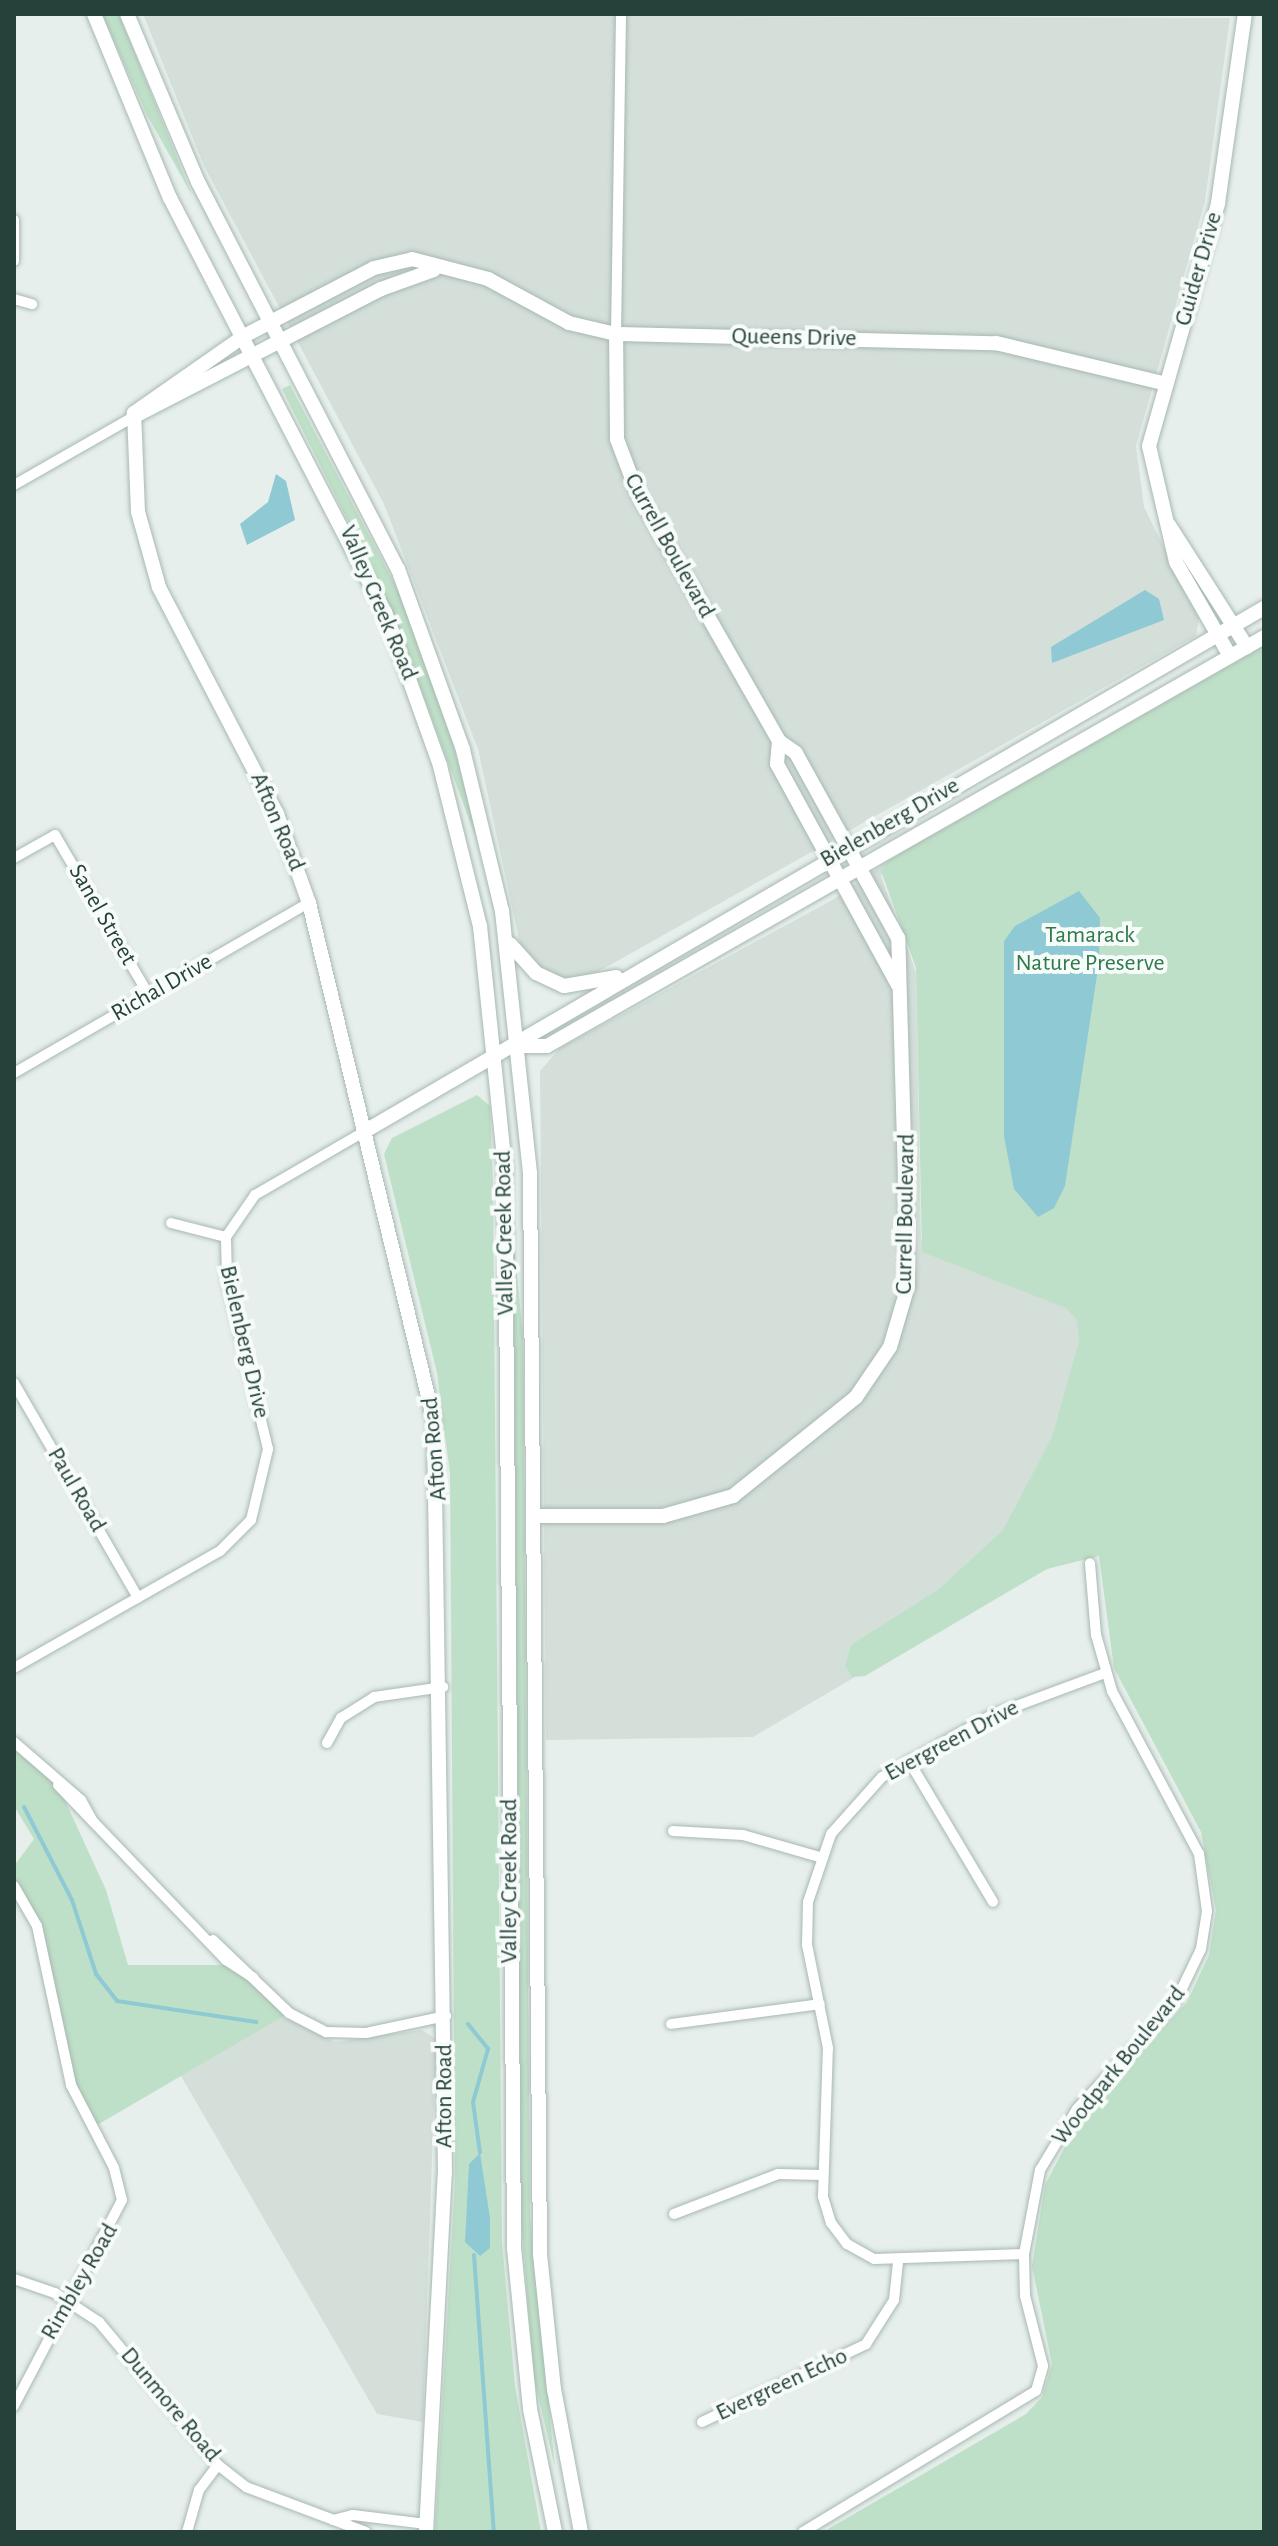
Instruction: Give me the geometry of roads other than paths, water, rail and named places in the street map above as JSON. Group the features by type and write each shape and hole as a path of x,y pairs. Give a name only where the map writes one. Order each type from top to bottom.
{"street":[{"name":"Valley Creek Road","path":"94,14 159,173 356,548 424,714 469,872 499,1058 514,2248 528,2396 555,2532"},
{"name":"Valley Creek Road","path":"127,14 181,145 370,506 424,632 474,790 506,937 522,1046 533,1516 540,2254 555,2402 581,2532"},
{"path":"616,334 621,14"},
{"name":"Guider Drive","path":"1230,656 1176,562 1149,456 1163,383 1218,203 1245,14"},
{"path":"14,220 14,261"},
{"name":"Queens Drive","path":"133,417 143,403 244,336 393,262 412,259 434,270 488,279 569,323 616,334 970,341 1042,350 1163,383"},
{"name":"Queens Drive","path":"14,485 253,352 434,270"},
{"path":"14,299 32,304"},
{"name":"Currell Boulevard","path":"533,1516 663,1516 712,1506 767,1473 869,1381 897,1331 908,1286 898,938 850,845 796,753 779,741 624,463 615,418 616,334"},
{"name":"Afton Road","path":"133,417 138,512 159,587 277,814 309,903 367,1130 436,1432 443,1687 446,2016 444,2222 426,2528"},
{"name":"Guider Drive","path":"1164,519 1247,647"},
{"name":"Bielenberg Drive","path":"14,1668 232,1542 251,1520 265,1484 267,1442 227,1279 226,1237 255,1195 522,1046 543,1024 1264,608"},
{"name":"Bielenberg Drive","path":"522,1046 547,1046 1264,637"},
{"name":"Currell Boulevard","path":"779,741 777,764 843,877 901,992"},
{"name":"Sanel Street","path":"14,858 55,835 149,995"},
{"name":"Richal Drive","path":"14,1073 309,903"},
{"path":"506,937 527,966 564,986 628,974"},
{"path":"171,1223 226,1237"},
{"name":"Paul Road","path":"14,1383 138,1598"},
{"name":"Woodpark Boulevard","path":"803,2532 1027,2402 1042,2379 1024,2254 1031,2200 1050,2149 1093,2090 1175,2003 1205,1931 1199,1854 1105,1673 1090,1563"},
{"name":"Evergreen Drive","path":"1024,2254 898,2262 860,2253 838,2234 826,2210 823,2175 829,2068 806,1926 819,1857 864,1792 909,1761 992,1715 1105,1673"},
{"path":"327,1743 341,1718 374,1697 443,1687"},
{"path":"14,1742 58,1785 81,1800 94,1823 289,2013 326,2032 366,2033 446,2016"},
{"path":"909,1761 993,1902"},
{"path":"673,1831 753,1837 819,1857"},
{"name":"Rimbley Road","path":"14,1886 37,1926 71,2085 121,2188 113,2227 14,2406"},
{"path":"671,2024 820,2004"},
{"path":"674,2214 778,2174 823,2175"},
{"name":"Evergreen Echo","path":"702,2422 866,2344 894,2300 898,2262"},
{"name":"Dunmore Road","path":"14,2279 69,2302 114,2337 218,2465 283,2507 366,2532"},
{"path":"187,2532 199,2490 218,2465"},
{"name":"Dunmore Road","path":"333,2520 353,2515 426,2528"}],"water":[{"path":"276,474 286,481 295,520 247,545 240,524 268,502"},
{"path":"1145,590 1159,599 1164,620 1052,663 1051,647"},
{"path":"1079,891 1100,918 1099,962 1065,1186 1054,1208 1038,1217 1014,1189 1004,1136 1004,941 1015,926"},
{"path":"480,2153 490,2218 490,2248 480,2256 465,2242 469,2164"}],"waterway":[{"path":"24,1807 72,1900 96,1974 117,2001 256,2022"},
{"path":"468,2024 488,2049 473,2102 480,2153"},
{"path":"474,2255 494,2532"}],"park label":[{"name":"Tamarack Nature Preserve","path":"1090,950"}]}
